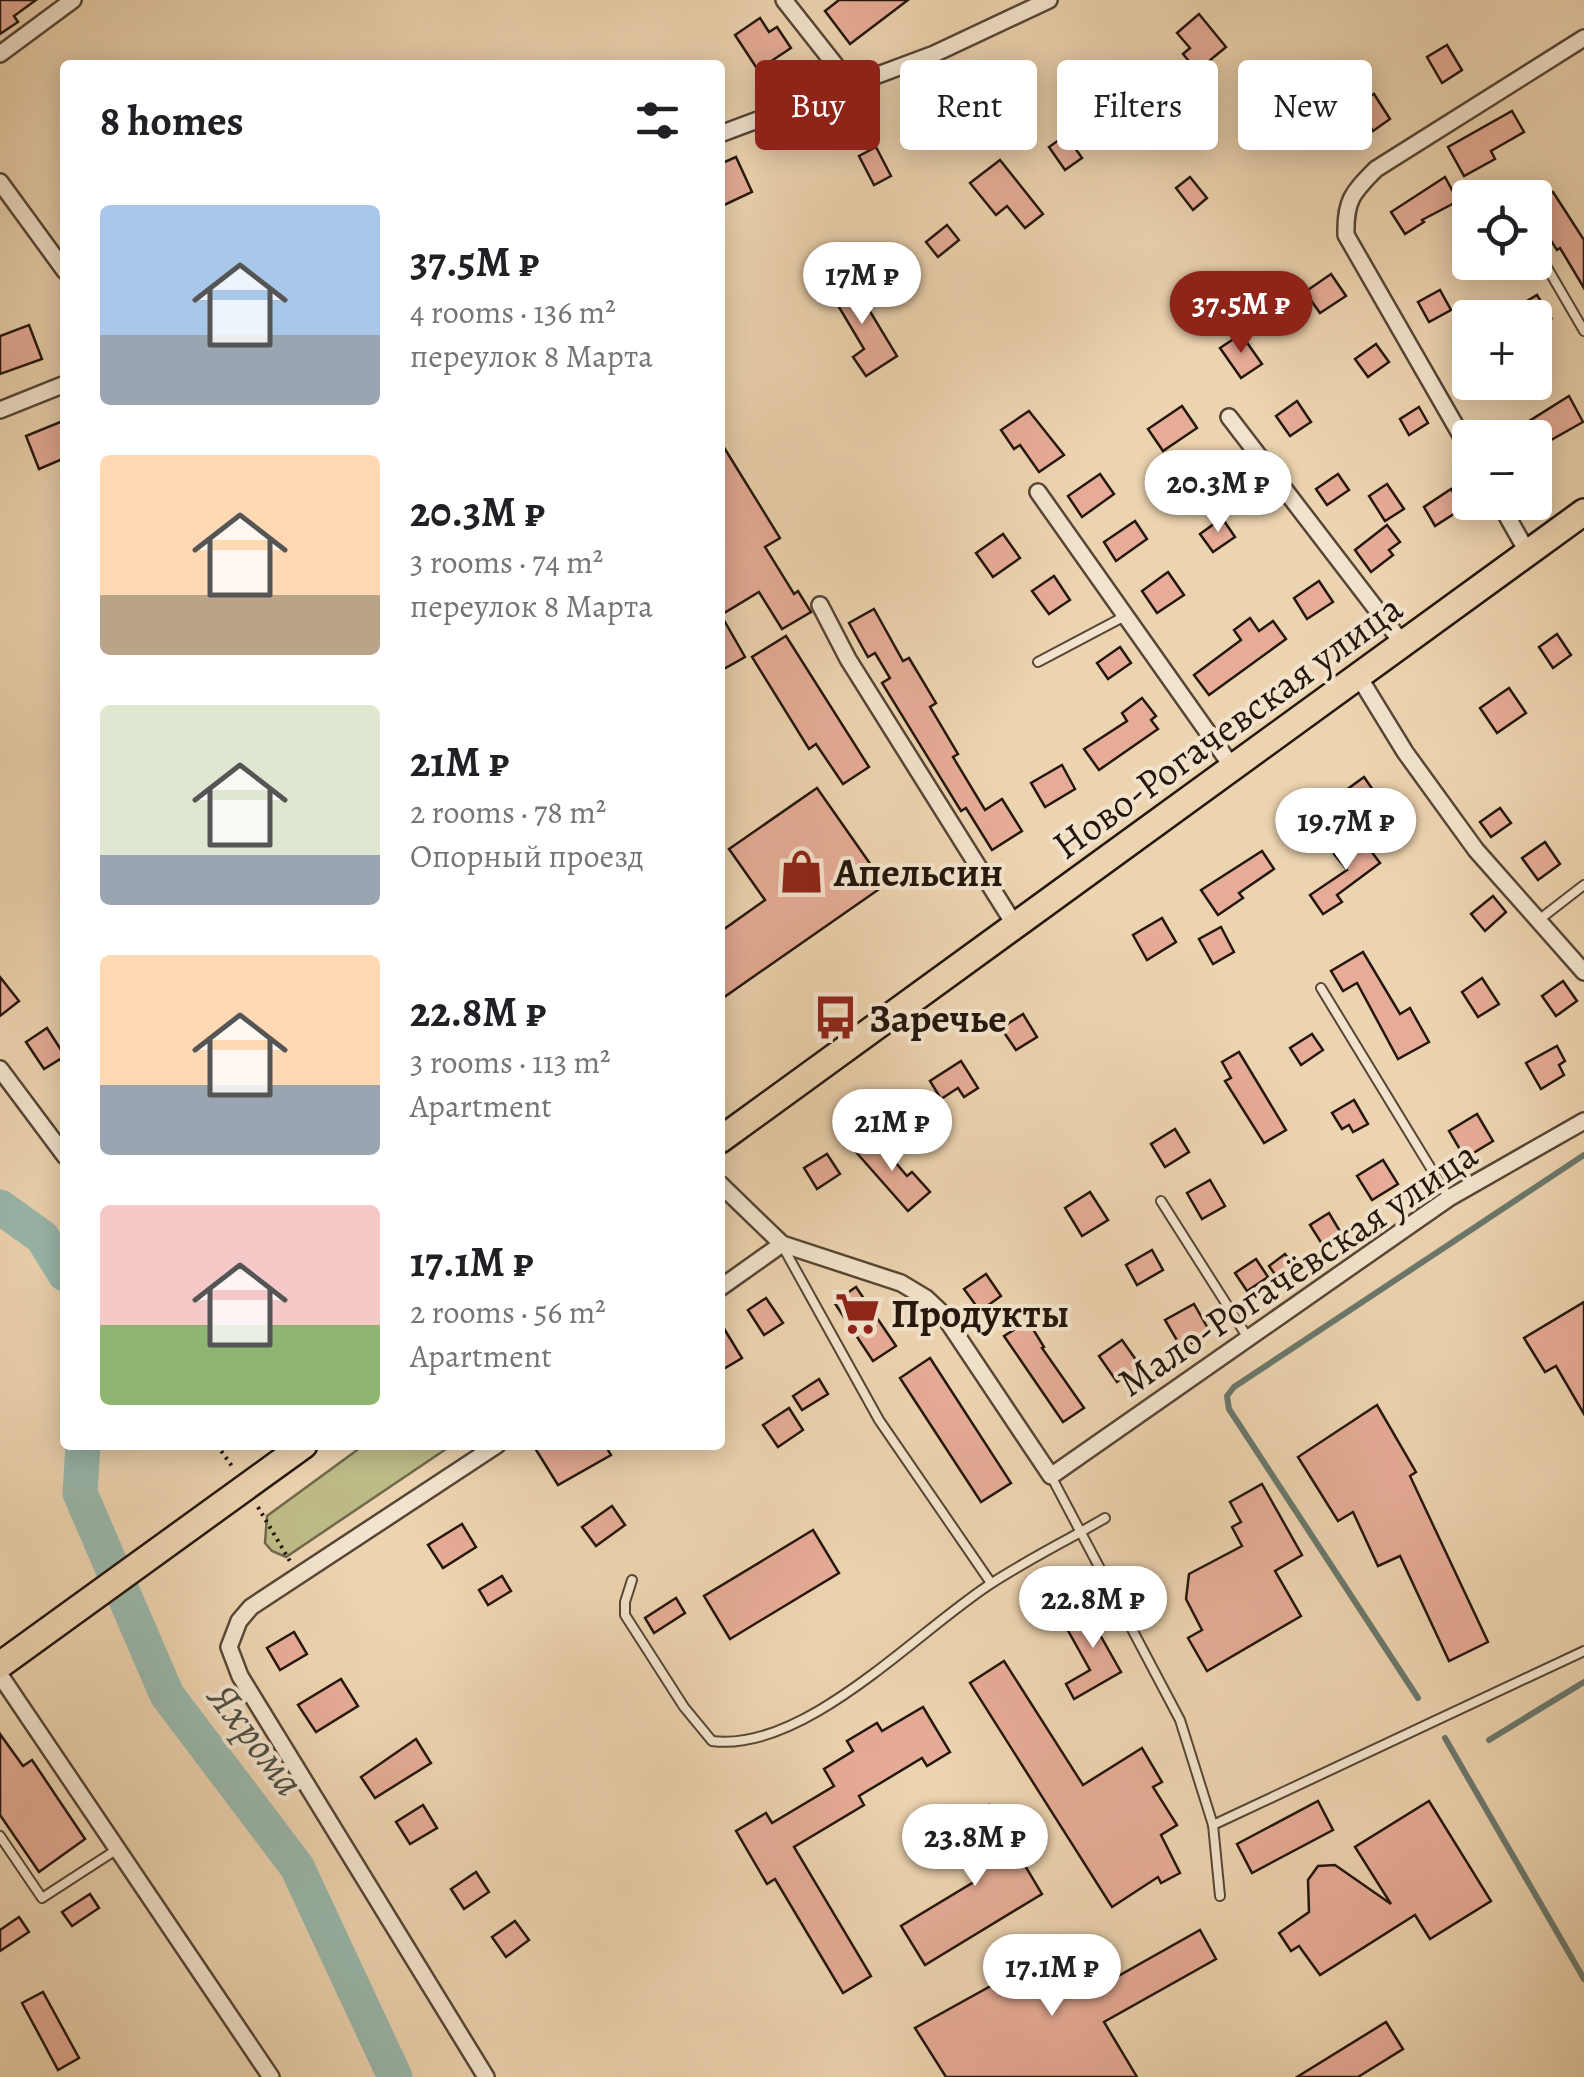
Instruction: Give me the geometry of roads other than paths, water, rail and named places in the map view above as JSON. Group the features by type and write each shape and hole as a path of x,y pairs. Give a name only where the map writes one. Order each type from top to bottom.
{"main road":[{"name":"Ново-Рогачевская улица","path":"725,1136 1584,512"},
{"path":"4,1665 243,1482 296,1450"}],"street":[{"path":"0,54 73,0"},
{"path":"784,0 831,60"},
{"path":"880,74 934,54 1049,0"},
{"path":"1452,420 1346,235 1345,209 1376,169 1584,38"},
{"path":"725,132 755,121"},
{"path":"0,182 60,264"},
{"path":"0,410 60,386"},
{"path":"1229,417 1404,644"},
{"path":"1038,492 1233,768"},
{"path":"1509,520 1528,553"},
{"path":"820,605 848,659 1016,927"},
{"path":"1359,677 1405,752 1476,850 1584,972"},
{"path":"0,1069 60,1149"},
{"name":"Мало-Рогачёвская улица","path":"1050,1476 1450,1198 1584,1120"},
{"path":"725,1189 782,1244 901,1284 926,1298 942,1314 1050,1476"},
{"path":"725,1284 782,1244"},
{"path":"486,2077 240,1676 229,1647 239,1621 251,1607 489,1450"},
{"path":"4,1665 116,1850 270,2077"}],"lane":[{"path":"1552,276 1584,331"},
{"path":"1038,662 1126,615"},
{"path":"1540,919 1584,886"},
{"path":"1321,988 1450,1198"},
{"path":"1161,1201 1248,1338"},
{"path":"782,1244 878,1420 992,1583"},
{"path":"1050,1476 1180,1720 1213,1825 1220,1896"},
{"path":"632,1580 625,1602 626,1615 704,1734 712,1741 724,1742 775,1733 842,1696 992,1583 1105,1518"},
{"path":"1213,1825 1584,1651"},
{"path":"0,1836 42,1898 116,1850"}],"waterway":[{"path":"1418,1698 1229,1409 1227,1396 1234,1387 1584,1155"},
{"name":"Яхрома","path":"0,1207 42,1237 60,1266"},
{"name":"Яхрома","path":"83,1450 80,1493 167,1695 297,1867 395,2077"},
{"path":"1489,1740 1584,1682"},
{"path":"1445,1738 1584,1979"}],"place":[{"name":"Апельсин","path":"801,872"},
{"name":"Заречье","path":"836,1018"},
{"name":"Продукты","path":"858,1313"}]}
